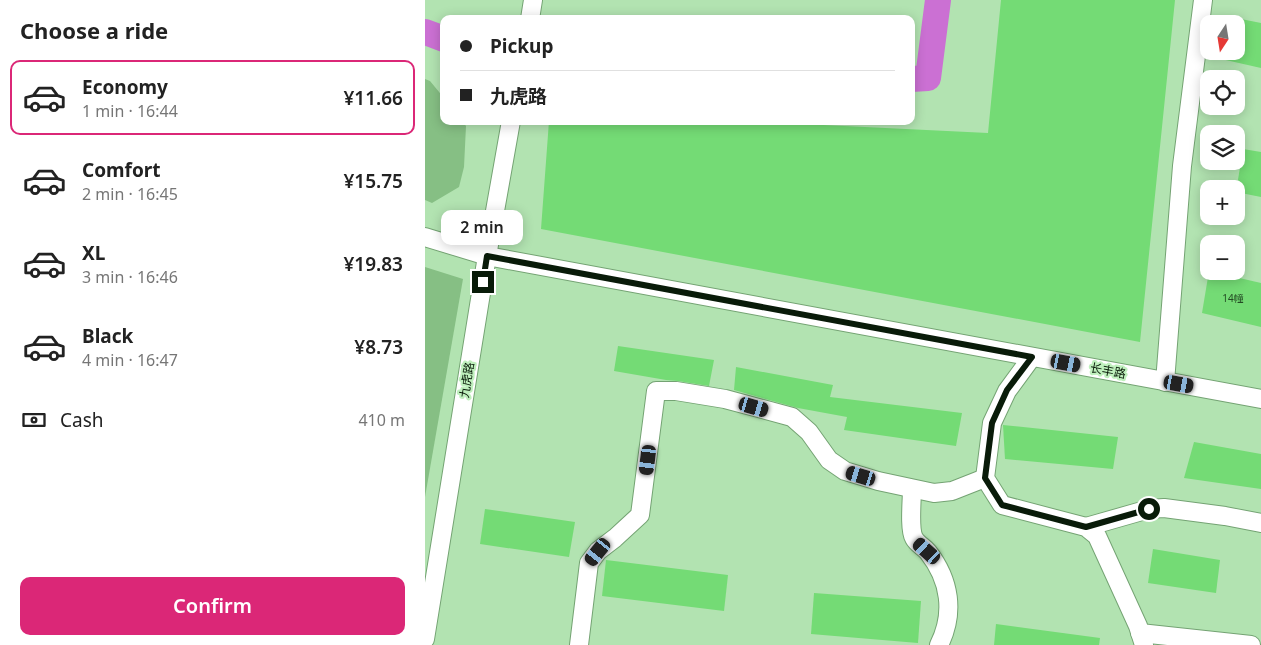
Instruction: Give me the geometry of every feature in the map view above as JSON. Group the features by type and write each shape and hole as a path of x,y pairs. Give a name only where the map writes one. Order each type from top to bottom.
{"street":[{"path":"1165,382 1182,166 1203,0"},
{"name":"九虎路","path":"425,639 487,256 510,125"},
{"name":"长丰路","path":"425,237 487,256 1261,399"},
{"path":"1032,357 1007,390 992,423 985,478 1002,505 1086,527 1097,536 1142,639 1251,645"},
{"path":"579,645 589,563 598,552 640,515 656,391 677,391 725,399 792,417 809,432 829,460 845,471 877,481 933,493 952,491 985,478"},
{"path":"912,489 914,539 927,551 938,568 948,591 947,630 939,645"},
{"path":"1086,527 1149,509 1164,508 1261,523"}],"green space":[{"path":"425,79 430,81 440,93 440,125 466,126 464,167 459,187 432,203 425,200"},
{"path":"425,267 463,279 425,497"}],"building":[{"path":"1001,0 1175,0 1140,342 541,229 549,125 825,125 988,133"},
{"path":"1245,20 1261,23 1261,68 1226,60 1245,60"},
{"path":"1245,149 1261,152 1261,197 1245,194 1245,180 1238,180 1240,170 1245,170"},
{"path":"1245,279 1261,283 1261,327 1202,313 1208,280"},
{"path":"618,346 714,360 709,386 614,371"},
{"path":"736,367 833,385 830,397 962,413 956,446 844,430 847,417 798,408 734,390"},
{"path":"1003,425 1118,437 1113,469 1005,459"},
{"path":"1194,442 1261,454 1261,489 1184,478"},
{"path":"485,509 575,522 569,557 480,544"},
{"path":"1153,549 1220,560 1216,593 1148,583"},
{"path":"606,560 728,575 724,611 602,596"},
{"path":"814,593 921,601 918,643 811,634"},
{"path":"996,624 1100,638 1099,645 994,645"}],"waterway":[{"path":"915,79 928,78 938,0"},
{"path":"425,32 440,38"}],"route":[{"path":"483,282 487,256 1032,357 1007,390 992,423 985,478 1002,505 1086,527 1149,509"}]}
